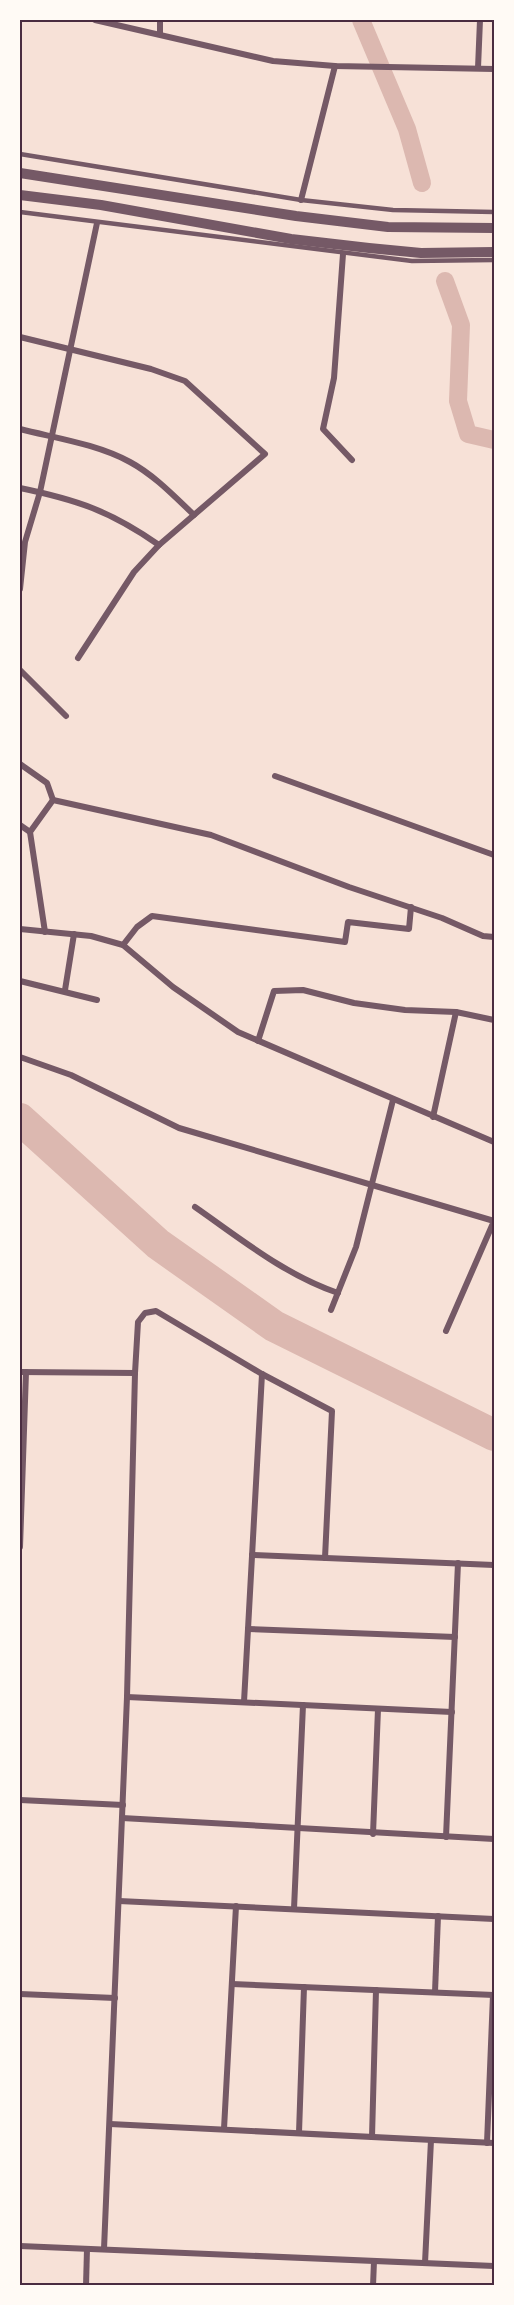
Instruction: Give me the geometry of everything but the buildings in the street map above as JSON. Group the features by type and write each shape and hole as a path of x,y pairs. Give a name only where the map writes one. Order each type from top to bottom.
{"street":[{"path":"95,20 273,61 335,66 495,69"},
{"path":"160,20 160,34"},
{"path":"478,68 480,20"},
{"path":"301,200 335,66"},
{"path":"20,173 297,216 388,227 495,228"},
{"path":"20,195 101,205 361,248 421,254 495,252"},
{"path":"20,589 22,542 40,492 97,223"},
{"path":"343,254 333,378 323,429 352,460"},
{"path":"20,337 151,369 185,381 265,454 159,545 134,572 78,658"},
{"path":"20,429 130,462 158,481 194,515"},
{"path":"20,488 92,505 131,525 159,545"},
{"path":"20,670 66,716"},
{"path":"20,764 47,783 53,800"},
{"path":"275,776 495,855"},
{"path":"45,932 30,832 53,800"},
{"path":"53,800 212,835 349,887 411,907 483,936 495,937"},
{"path":"20,825 30,832"},
{"path":"20,831 30,832"},
{"path":"123,945 137,927 152,916 345,942 348,922 409,929 411,907"},
{"path":"20,929 91,936 123,945 173,987 238,1032 495,1142"},
{"path":"65,990 74,934"},
{"path":"20,981 65,990 97,1000"},
{"path":"258,1041 274,991 303,990 354,1004 405,1010 456,1012 495,1020"},
{"path":"433,1117 456,1012"},
{"path":"20,1057 71,1075 179,1128 494,1221 446,1331"},
{"path":"331,1310 356,1247 393,1100"},
{"path":"195,1207 289,1272 311,1284 338,1293"},
{"path":"104,2249 127,1697 135,1373 138,1322 145,1313 156,1311 262,1374 333,1411 325,1558"},
{"path":"20,1547 23,1372 135,1373"},
{"path":"244,1702 262,1374"},
{"path":"252,1555 495,1565"},
{"path":"446,1837 458,1563"},
{"path":"248,1629 455,1637"},
{"path":"127,1697 452,1712"},
{"path":"294,1909 303,1705"},
{"path":"373,1834 378,1709"},
{"path":"20,1800 123,1805"},
{"path":"122,1818 297,1827 373,1834 495,1839"},
{"path":"119,1900 495,1919"},
{"path":"224,2129 236,1906"},
{"path":"435,1992 438,1916"},
{"path":"110,2124 491,2143 494,1995 232,1984"},
{"path":"299,2133 304,1987"},
{"path":"372,2137 375,1990"},
{"path":"20,1994 115,1998"},
{"path":"425,2263 431,2140"},
{"path":"20,2246 495,2266"},
{"path":"86,2286 87,2249"},
{"path":"373,2286 374,2261"}],"lane":[{"path":"20,154 301,200 393,210 495,212"},
{"path":"20,212 412,261 495,260"}],"waterway":[{"path":"361,20 407,129 422,183"},
{"path":"445,281 461,325 458,401 468,434 494,440"},
{"path":"20,1119 158,1244 274,1326 494,1435"}]}
